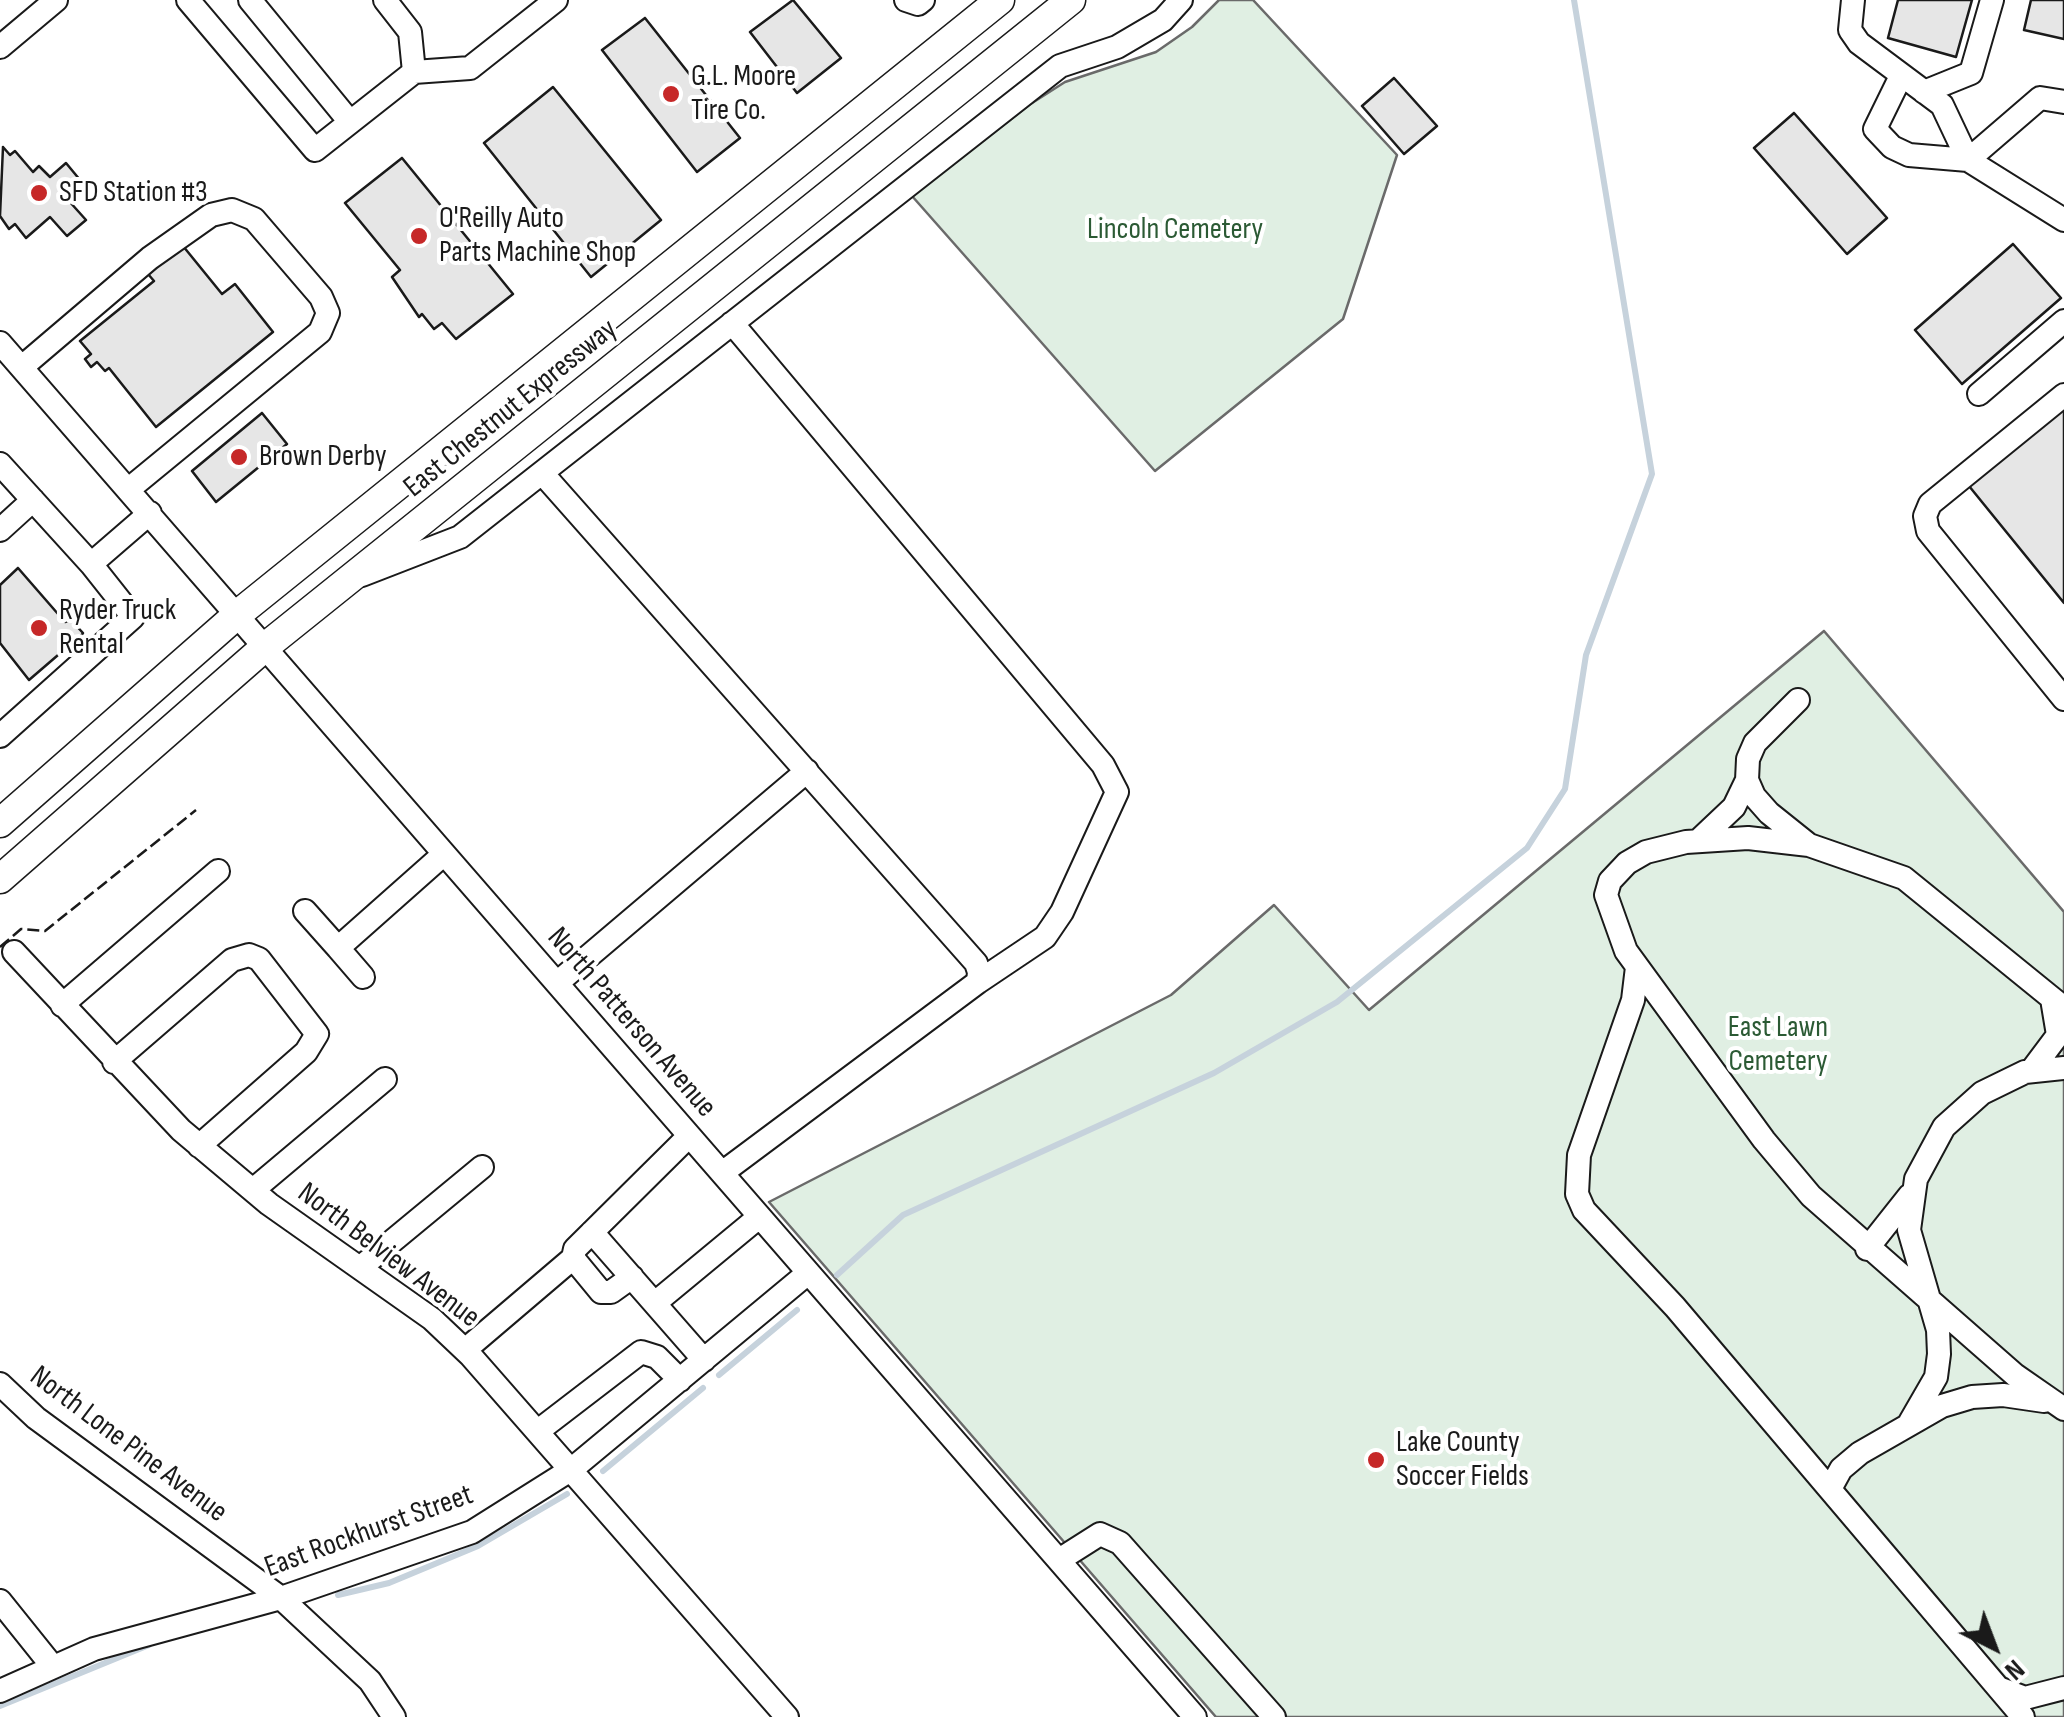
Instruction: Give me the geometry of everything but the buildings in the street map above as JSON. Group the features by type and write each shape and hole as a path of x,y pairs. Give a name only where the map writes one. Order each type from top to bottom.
{"main road":[{"name":"East Chestnut Expressway","path":"0,823 238,614 1000,0"},
{"name":"East Chestnut Expressway","path":"0,879 265,647 1071,0"}],"street":[{"path":"0,48 56,0"},
{"path":"188,0 316,150 414,72 470,68 556,0"},
{"path":"250,0 350,122"},
{"path":"385,0 410,32 414,72"},
{"path":"906,0 918,4 923,0"},
{"path":"349,580 460,537 1060,66 1117,47 1163,20 1180,0"},
{"path":"1853,0 1850,30 1872,56 1950,115 1968,160"},
{"path":"1924,92 1971,73 1992,0"},
{"path":"1900,78 1877,120 1877,136 1908,155 1968,160 2062,216"},
{"path":"1968,160 2040,98 2064,102"},
{"path":"22,367 150,258 211,215 232,210 254,219 321,296 328,313 320,332 129,489"},
{"path":"1979,394 2064,321"},
{"path":"722,1173 978,982 1045,937 1062,912 1117,792 1103,765 732,323"},
{"name":"North Patterson Avenue","path":"0,343 1195,1717"},
{"path":"2064,395 1930,504 1924,516 1928,532 2064,700"},
{"path":"0,464 91,564 133,617 0,736"},
{"path":"542,473 976,963 978,982"},
{"path":"0,530 33,500"},
{"path":"91,564 150,514"},
{"path":"1698,842 1734,806 1747,780 1754,743 1798,700"},
{"path":"557,983 806,772"},
{"path":"1747,780 1754,796 1769,813 1809,845"},
{"path":"2032,1071 2058,1035 2058,1004 1904,878 1809,845 1748,838 1646,852 1626,863 1610,881 1606,894 1612,914 1637,967 1810,1196 1930,1302 2061,1407"},
{"path":"338,948 444,854"},
{"path":"62,1005 218,871"},
{"path":"305,911 363,977"},
{"name":"North Belview Avenue","path":"14,952 114,1062 199,1146 465,1350 787,1717"},
{"path":"114,1062 232,960 249,954 259,959 317,1034 306,1052 199,1146"},
{"path":"1637,967 1632,1000 1579,1155 1577,1194 1596,1228 1674,1307 2023,1717"},
{"path":"1867,1249 1904,1206 1944,1127 1964,1107 2004,1080 2032,1071 2064,1068"},
{"path":"253,1190 385,1079"},
{"path":"465,1350 573,1258 575,1249 689,1136"},
{"path":"361,1267 482,1167"},
{"path":"1910,1422 1936,1376 1940,1354 1910,1230 1916,1179"},
{"path":"655,1303 759,1216"},
{"path":"592,1232 704,1360"},
{"path":"573,1258 602,1292 611,1292 632,1277"},
{"name":"East Rockhurst Street","path":"0,1690 94,1650 281,1598 472,1532 572,1469 808,1274"},
{"path":"538,1431 642,1352 656,1357 680,1380"},
{"name":"North Lone Pine Avenue","path":"0,1384 36,1418 281,1598 370,1681 394,1717"},
{"path":"1830,1490 1850,1461 1910,1422 1972,1397 2003,1394 2061,1407"},
{"path":"1059,1560 1100,1534 1120,1543 1274,1717"},
{"path":"0,1601 53,1668"},
{"path":"1999,1689 2025,1698 2064,1688"}],"green space":[{"name":"Lincoln Cemetery","path":"1219,0 1253,0 1397,155 1343,319 1155,471 912,196 1029,105 1065,82 1156,52 1192,27"},
{"name":"East Lawn Cemetery","path":"1824,631 2064,912 2064,1717 1216,1717 769,1202 1171,995 1274,905 1369,1010"}],"waterway":[{"path":"837,1275 903,1215 1214,1073 1337,1002 1527,848 1565,789 1586,655 1652,474 1574,0"},
{"path":"719,1375 797,1310"},
{"path":"603,1471 703,1388"},
{"path":"338,1595 389,1583 478,1546 567,1494"},
{"path":"0,1706 149,1645"}],"fence":[{"path":"0,947 21,929 45,931 196,810"}],"place":[{"name":"G.L. Moore Tire Co.","path":"671,94"},
{"name":"SFD Station #3","path":"39,193"},
{"name":"O'Reilly Auto Parts Machine Shop","path":"419,236"},
{"name":"Brown Derby","path":"239,457"},
{"name":"Ryder Truck Rental","path":"39,628"},
{"name":"Lake County Soccer Fields","path":"1376,1460"}]}
